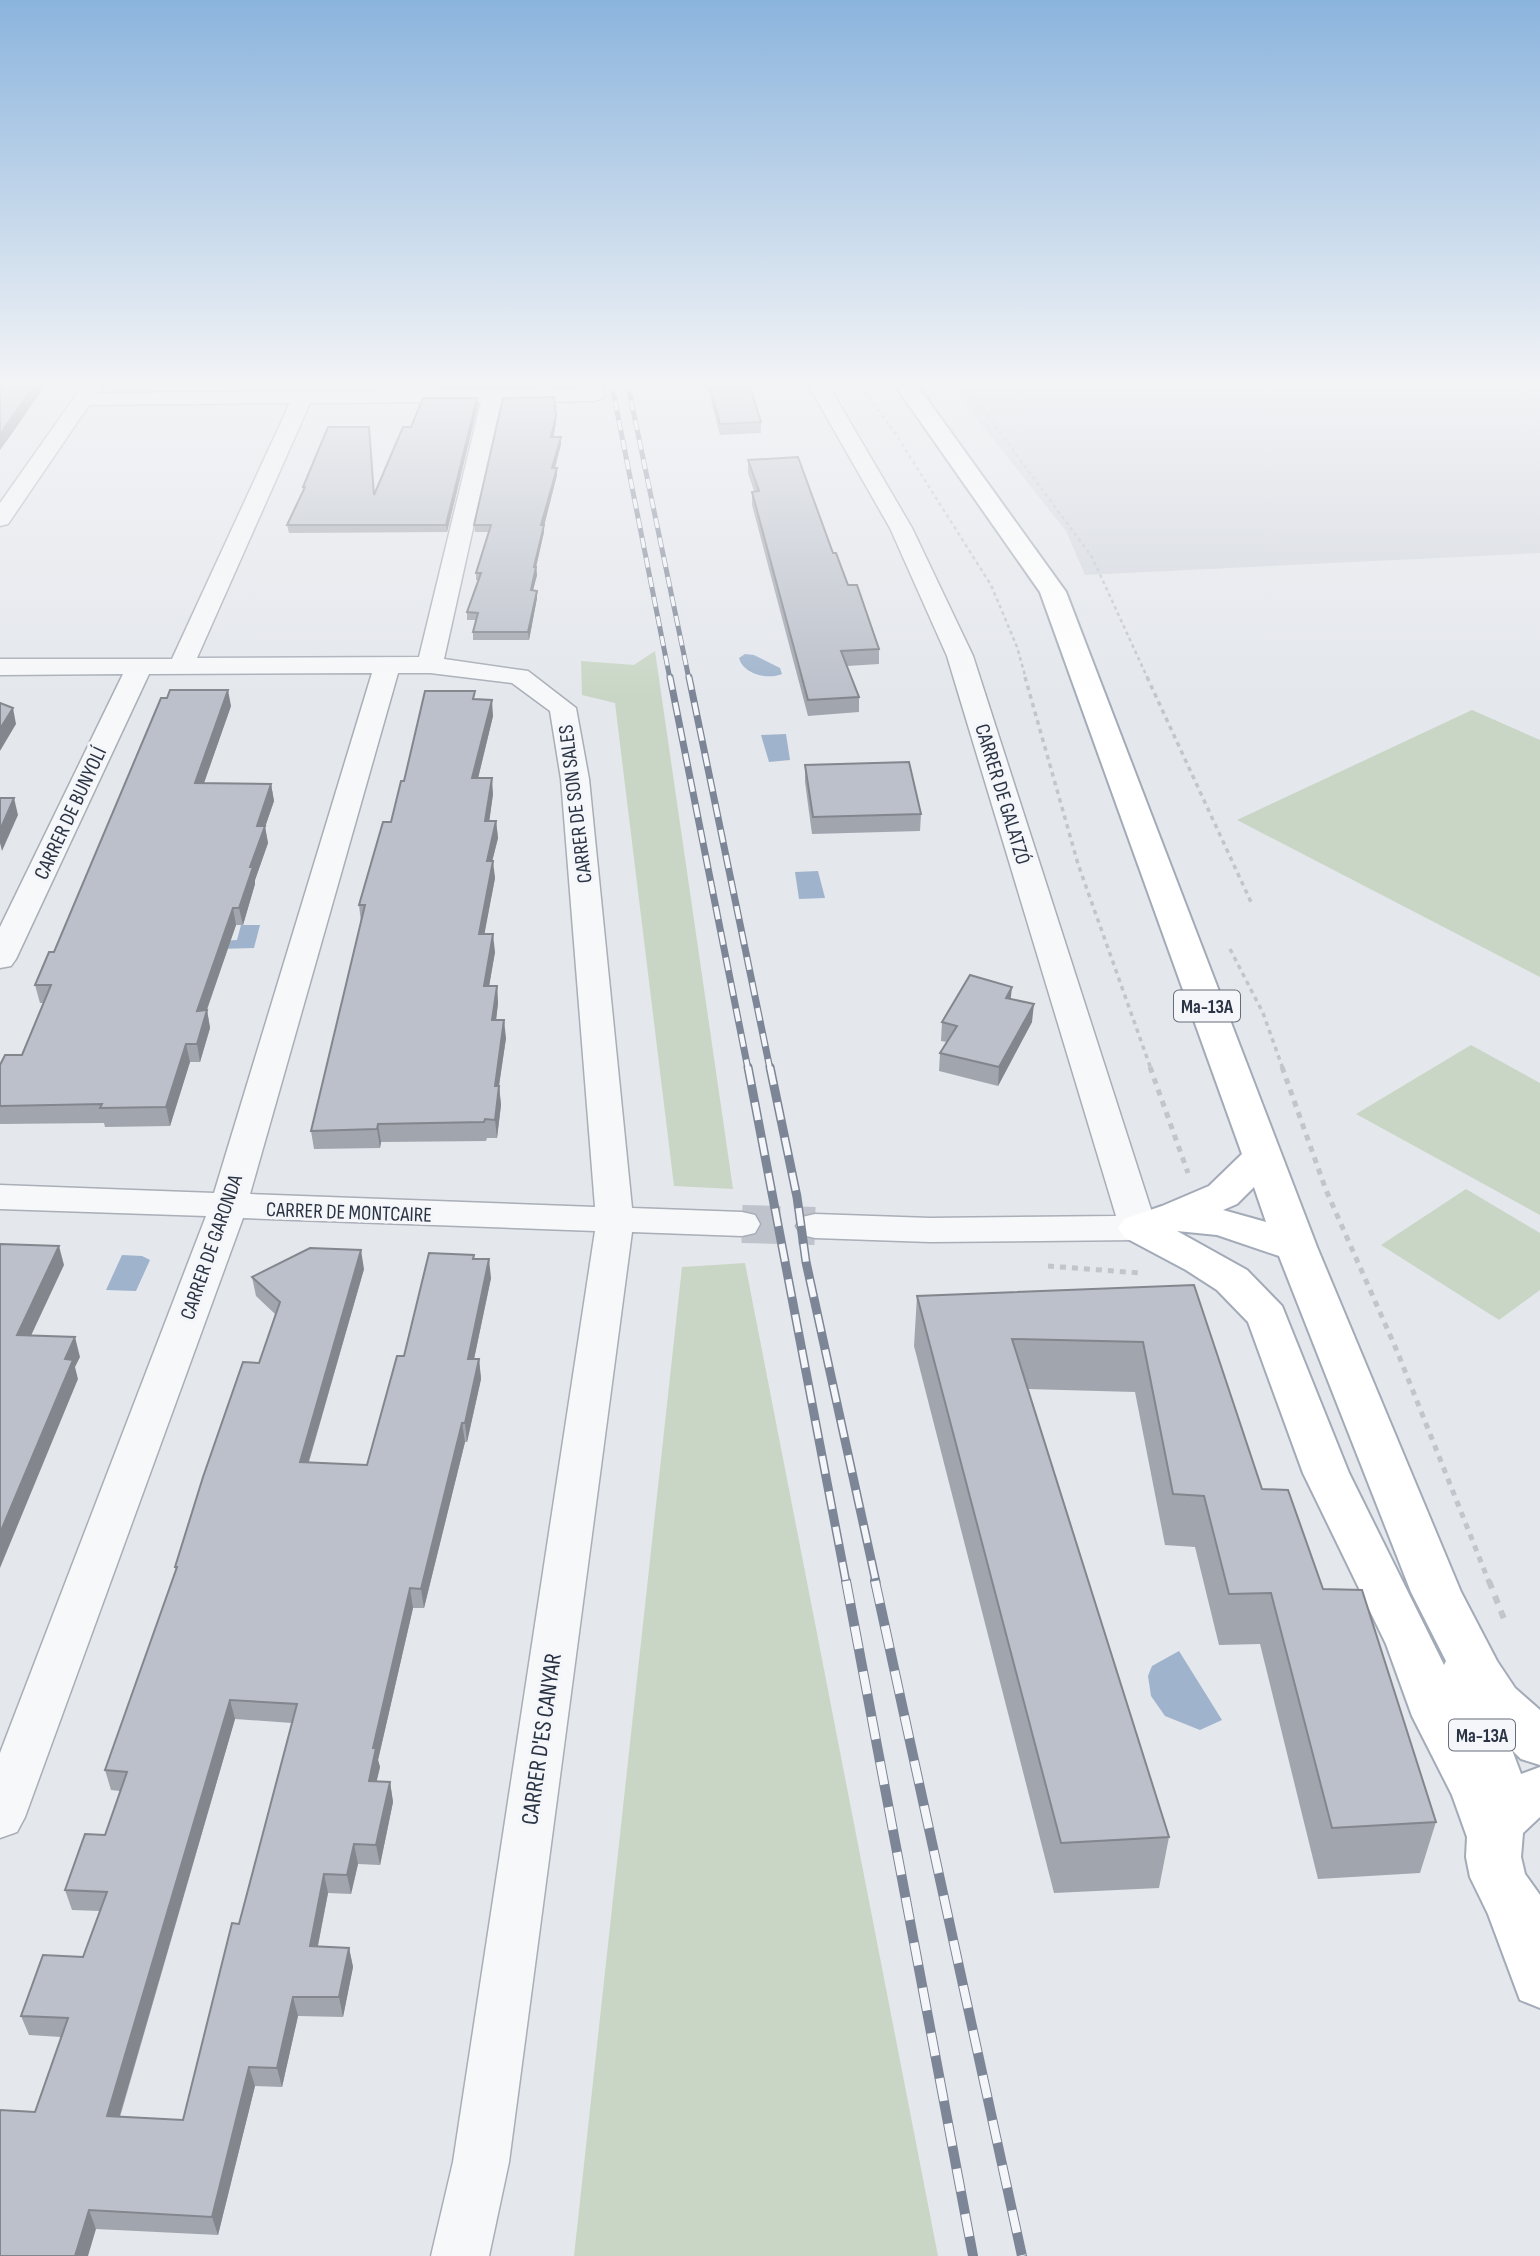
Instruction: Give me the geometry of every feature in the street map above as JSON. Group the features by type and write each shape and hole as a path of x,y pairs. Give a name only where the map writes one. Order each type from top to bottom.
{"main road":[{"name":"Ma-13A","path":"978,486 1053,592 1296,1247 1436,1592 1466,1656 1467,1678 1475,1717 1512,1813 1493,1859 1501,1885 1526,1918 1540,1981"},
{"path":"1162,1220 1223,1195 1263,1155"},
{"path":"1162,1220 1217,1222 1257,1232 1296,1247"},
{"path":"1162,1220 1201,1259 1232,1280 1267,1316 1326,1473 1410,1644 1438,1716 1478,1792 1512,1813"},
{"path":"1466,1656 1497,1703 1540,1744"}],"street":[{"path":"0,519 23,486"},
{"path":"181,666 262,486"},
{"path":"430,665 471,486"},
{"name":"CARRER DE GALATZÓ","path":"877,486 901,528 961,656 1162,1220"},
{"name":"CARRER DE GARONDA","path":"0,1817 228,1208 387,665"},
{"name":"CARRER DE SON SALES","path":"0,667 430,665 519,676 563,708 575,779 615,1220"},
{"name":"CARRER DE BUNYOLÍ","path":"0,959 139,666"},
{"name":"CARRER DE MONTCAIRE","path":"0,1197 228,1208 742,1224"},
{"name":"CARRER D'ES CANYAR","path":"460,2256 481,2162 615,1220"},
{"path":"815,1226 930,1230 1162,1220"}],"path":[{"path":"929,486 991,585 1017,648 1078,864 1191,1181 1162,1220"},
{"path":"1040,486 1092,557 1251,902"}],"shaded area":[{"path":"1031,486 1540,486 1540,553 1085,575 1066,531"}],"green space":[{"path":"655,651 733,1189 674,1186 615,703 582,695 581,661 634,665"},
{"path":"1472,710 1540,740 1540,977 1237,820"},
{"path":"1471,1045 1540,1083 1540,1215 1356,1114"},
{"path":"1466,1189 1540,1233 1540,1290 1499,1320 1381,1245"},
{"path":"745,1263 938,2256 574,2256 682,1267"}],"water":[{"path":"745,654 754,655 780,668 782,674 763,676 750,672 741,664 739,658"},
{"path":"786,734 790,760 769,762 761,735"},
{"path":"818,871 825,898 799,899 795,872"},
{"path":"241,925 260,925 254,948 218,949 221,941 237,940"},
{"path":"122,1255 142,1256 150,1260 136,1291 106,1290"},
{"path":"1179,1651 1222,1720 1200,1730 1165,1716 1151,1696 1148,1676 1152,1666"}],"building":[{"path":"303,486 373,486 374,495 378,486 455,486 446,525 287,525"},
{"path":"483,486 552,486 541,525 544,525 534,567 531,590 537,591 528,632 473,632 478,613 467,612 481,573 476,573 491,525 474,525"},
{"path":"757,486 809,486 848,585 857,585 879,649 841,651 859,697 808,700 752,492 759,491"},
{"path":"170,690 228,690 195,783 271,784 257,826 265,826 250,867 253,867 239,908 233,908 197,1011 207,1010 197,1044 186,1044 166,1107 100,1108 102,1104 0,1106 0,1065 5,1055 22,1055 51,985 35,985 49,952 54,952 161,698 167,698"},
{"path":"425,691 475,691 473,699 492,700 472,778 492,778 485,821 496,821 487,861 493,861 479,934 493,934 484,986 497,986 492,1020 504,1020 495,1086 499,1086 495,1120 378,1124 377,1129 311,1131 365,905 359,905 383,822 391,822 401,781 404,781"},
{"path":"0,703 13,708 0,729"},
{"path":"909,762 921,814 813,817 805,765"},
{"path":"0,798 14,798 0,830"},
{"path":"970,975 1012,987 1006,998 1034,1004 999,1067 940,1053 957,1026 942,1022"},
{"path":"0,1244 59,1246 17,1335 75,1337 65,1359 73,1360 0,1533"},
{"path":"310,1248 361,1250 300,1462 367,1465 397,1356 404,1356 429,1253 474,1255 473,1259 489,1259 468,1359 479,1359 465,1423 462,1423 421,1589 410,1588 373,1748 376,1748 369,1781 390,1782 376,1845 354,1844 347,1875 324,1874 310,1946 349,1948 339,1997 293,1997 277,2068 249,2067 212,2217 89,2210 75,2256 0,2256 0,2110 35,2112 68,2018 21,2016 43,1955 83,1957 107,1892 65,1890 85,1834 105,1835 127,1772 105,1770 177,1567 203,1477 243,1362 259,1363 280,1302 252,1277","holes":["230,1700 297,1704 239,1924 232,1923 183,2120 107,2116"]},
{"path":"1194,1285 1262,1489 1288,1490 1323,1589 1362,1590 1436,1822 1332,1828 1271,1593 1229,1594 1204,1496 1173,1494 1143,1342 1012,1339 1169,1837 1061,1843 917,1296"}],"tunnel":[{"path":"742,1224 815,1226"}],"railway":[{"path":"632,486 670,679"},
{"path":"649,486 689,679"},
{"path":"670,677 748,1069"},
{"path":"689,677 770,1069"},
{"path":"748,1067 846,1582"},
{"path":"770,1067 797,1197 806,1262 876,1582"},
{"path":"846,1581 973,2256"},
{"path":"875,1581 1022,2256"}]}
